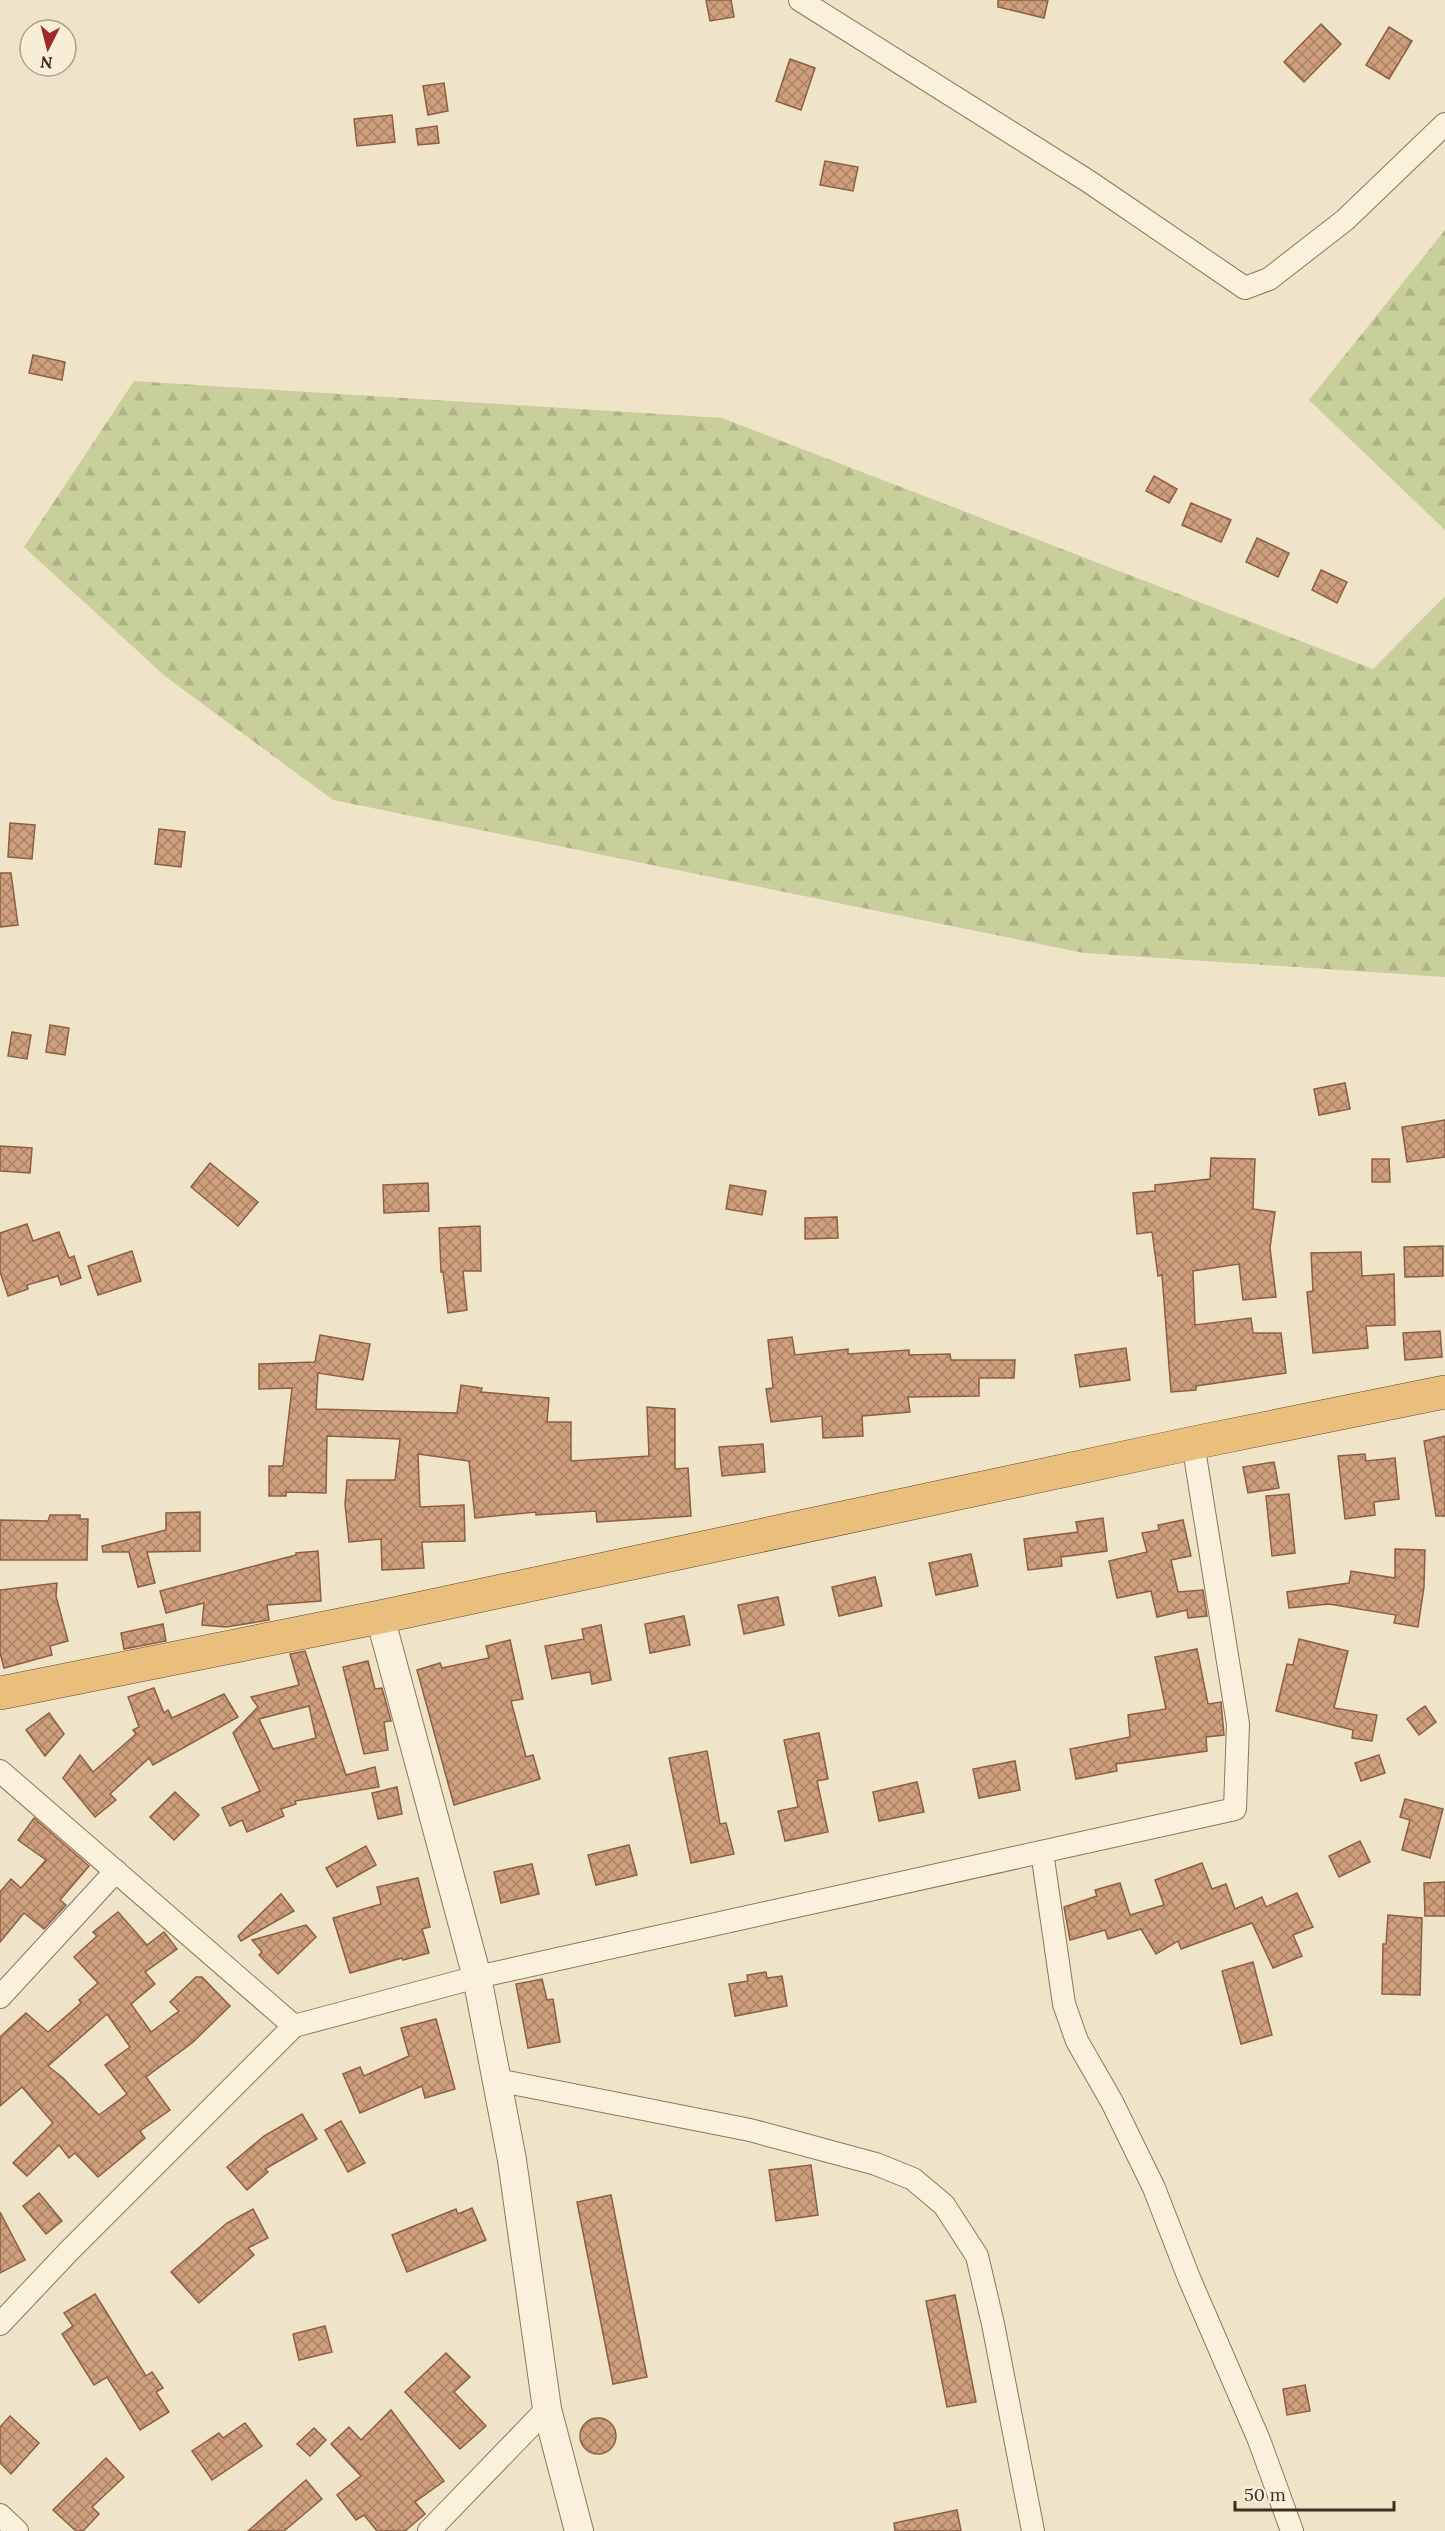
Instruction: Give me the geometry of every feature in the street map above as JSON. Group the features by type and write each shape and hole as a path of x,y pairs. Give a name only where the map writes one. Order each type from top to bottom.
{"highway":[{"path":"0,1693 380,1617 1193,1443 1445,1392"}],"street":[{"path":"800,0 1088,181 1245,288 1269,279 1345,220 1445,124"},
{"path":"0,2324 68,2252 294,2026 477,1977 1235,1809 1238,1724 1193,1443"},
{"path":"380,1617 477,1977 512,2160 547,2409 579,2531"},
{"path":"0,1771 294,2026"},
{"path":"1042,1852 1064,2004 1077,2041 1112,2102 1154,2188 1189,2278 1259,2440 1292,2531"},
{"path":"0,1997 116,1871"},
{"path":"497,2080 750,2130 876,2164 913,2179 944,2205 976,2256 993,2324 1033,2531"},
{"path":"429,2531 547,2409"},
{"path":"0,2515 17,2531"}],"green space":[{"path":"1445,230 1445,530 1309,400"},
{"path":"134,381 722,418 1373,669 1445,596 1445,977 1084,953 333,800 166,677 24,547"}],"building":[{"path":"706,0 731,0 734,17 710,21"},
{"path":"998,0 1048,0 1044,18 998,7"},
{"path":"1321,24 1341,44 1304,82 1284,62"},
{"path":"1389,27 1412,41 1389,79 1366,65"},
{"path":"790,59 815,68 801,110 776,101"},
{"path":"444,83 448,111 428,115 423,86"},
{"path":"392,115 395,142 357,146 354,119"},
{"path":"437,126 439,143 418,145 416,129"},
{"path":"825,161 858,167 853,191 820,185"},
{"path":"33,355 65,362 62,380 29,373"},
{"path":"1154,476 1177,489 1169,503 1146,491"},
{"path":"1191,503 1231,520 1221,542 1182,525"},
{"path":"1257,538 1289,553 1278,577 1246,562"},
{"path":"1321,570 1347,582 1337,603 1312,590"},
{"path":"10,823 35,825 32,859 8,857"},
{"path":"159,829 185,832 181,867 155,864"},
{"path":"0,873 11,873 18,925 0,927"},
{"path":"50,1025 69,1028 65,1055 46,1052"},
{"path":"12,1032 31,1035 27,1059 8,1056"},
{"path":"1345,1083 1350,1109 1319,1115 1314,1089"},
{"path":"1445,1120 1445,1157 1407,1162 1402,1127"},
{"path":"0,1146 32,1148 30,1173 0,1171"},
{"path":"1211,1158 1255,1159 1253,1209 1275,1212 1270,1248 1276,1297 1243,1300 1239,1264 1193,1271 1195,1325 1251,1318 1253,1333 1281,1333 1286,1373 1196,1386 1196,1390 1171,1392 1162,1275 1158,1276 1152,1232 1137,1234 1133,1193 1155,1191 1155,1185 1210,1179"},
{"path":"1372,1159 1389,1159 1390,1182 1372,1182"},
{"path":"210,1163 258,1202 238,1226 191,1187"},
{"path":"428,1183 429,1211 384,1213 383,1185"},
{"path":"730,1185 766,1191 762,1215 726,1209"},
{"path":"837,1217 838,1238 805,1239 805,1218"},
{"path":"27,1224 33,1241 59,1232 69,1258 74,1256 81,1278 61,1285 58,1276 27,1285 28,1289 8,1296 0,1272 0,1233"},
{"path":"480,1226 481,1271 463,1271 467,1310 448,1313 443,1272 441,1272 439,1228"},
{"path":"1443,1246 1443,1276 1405,1277 1404,1247"},
{"path":"132,1251 141,1281 98,1295 88,1266"},
{"path":"1361,1252 1362,1276 1394,1274 1395,1325 1366,1326 1368,1348 1313,1353 1307,1292 1313,1291 1311,1253"},
{"path":"1440,1331 1442,1357 1405,1360 1403,1333"},
{"path":"320,1335 370,1344 363,1380 318,1373 316,1409 457,1413 461,1385 482,1388 481,1392 549,1398 547,1422 571,1422 571,1461 649,1456 647,1407 675,1409 675,1469 688,1468 691,1516 597,1522 596,1511 536,1515 536,1512 475,1518 469,1461 418,1454 420,1507 464,1505 465,1541 422,1542 424,1568 382,1570 381,1539 349,1542 345,1504 347,1480 395,1480 400,1439 327,1436 326,1493 286,1492 286,1496 269,1496 269,1466 283,1466 292,1388 259,1389 259,1364 315,1362"},
{"path":"792,1337 795,1355 848,1349 848,1354 909,1350 909,1355 950,1354 951,1360 1015,1360 1014,1378 979,1378 979,1396 908,1397 910,1412 862,1416 863,1436 823,1438 822,1416 771,1422 766,1389 773,1388 768,1340"},
{"path":"1126,1348 1130,1380 1080,1387 1075,1355"},
{"path":"1445,1436 1445,1516 1436,1516 1424,1441"},
{"path":"763,1444 765,1472 722,1476 719,1447"},
{"path":"1365,1454 1366,1461 1395,1458 1399,1499 1374,1502 1375,1515 1345,1519 1338,1456"},
{"path":"1274,1462 1279,1488 1248,1493 1243,1467"},
{"path":"1289,1494 1295,1553 1272,1556 1266,1496"},
{"path":"200,1512 200,1551 147,1552 155,1583 138,1587 129,1552 103,1552 102,1546 166,1530 166,1513"},
{"path":"50,1515 80,1515 80,1519 88,1519 87,1560 0,1560 0,1520 48,1521"},
{"path":"1103,1518 1107,1551 1061,1557 1062,1566 1028,1570 1024,1539 1078,1532 1076,1522"},
{"path":"1183,1520 1191,1556 1171,1560 1178,1592 1203,1590 1207,1616 1188,1618 1187,1610 1157,1617 1151,1591 1117,1598 1109,1561 1147,1552 1142,1533 1159,1530 1158,1525"},
{"path":"1395,1549 1425,1550 1424,1587 1418,1627 1394,1623 1396,1615 1329,1604 1289,1608 1287,1592 1349,1583 1351,1571 1395,1578"},
{"path":"318,1551 321,1601 267,1605 269,1620 226,1627 202,1625 204,1603 166,1613 160,1591 296,1555 296,1553"},
{"path":"971,1554 978,1586 936,1595 929,1563"},
{"path":"875,1577 882,1606 839,1616 832,1587"},
{"path":"57,1583 56,1596 68,1641 50,1646 52,1655 4,1668 0,1653 0,1590"},
{"path":"778,1597 784,1625 744,1634 738,1605"},
{"path":"684,1616 690,1645 650,1653 645,1624"},
{"path":"163,1624 166,1641 124,1649 121,1633"},
{"path":"601,1625 611,1680 592,1684 590,1672 552,1679 545,1646 584,1639 582,1629"},
{"path":"1299,1639 1348,1651 1334,1708 1377,1715 1372,1741 1352,1738 1353,1730 1276,1711 1287,1664 1293,1665"},
{"path":"510,1640 523,1699 511,1701 526,1757 533,1755 540,1779 454,1805 417,1670 440,1663 442,1668 489,1658 486,1646"},
{"path":"1197,1649 1208,1704 1221,1702 1224,1735 1206,1737 1207,1751 1116,1764 1117,1771 1076,1779 1070,1749 1130,1737 1128,1715 1166,1709 1155,1657"},
{"path":"305,1651 346,1775 375,1767 379,1787 295,1801 296,1804 281,1809 284,1816 247,1832 242,1820 230,1826 222,1808 260,1791 233,1733 258,1707 251,1697 299,1685 290,1654","holes":["309,1706 316,1738 273,1749 259,1719"]},
{"path":"368,1661 375,1689 382,1688 391,1721 384,1722 388,1750 364,1754 343,1667"},
{"path":"154,1688 164,1713 168,1710 172,1718 224,1694 238,1717 153,1765 149,1758 110,1794 116,1800 95,1817 63,1778 80,1755 93,1772 136,1734 133,1730 139,1727 128,1697"},
{"path":"1425,1706 1436,1722 1419,1735 1407,1719"},
{"path":"49,1713 64,1734 45,1756 26,1730"},
{"path":"819,1733 828,1779 817,1781 828,1832 785,1841 778,1811 798,1807 784,1740"},
{"path":"707,1751 720,1824 726,1823 734,1854 691,1863 669,1758"},
{"path":"1379,1755 1385,1773 1361,1781 1355,1763"},
{"path":"1015,1761 1020,1790 979,1798 973,1769"},
{"path":"917,1782 924,1812 879,1821 873,1792"},
{"path":"397,1787 402,1814 378,1819 372,1793"},
{"path":"175,1792 199,1815 174,1840 150,1817"},
{"path":"1405,1799 1443,1809 1430,1858 1402,1850 1410,1820 1400,1817"},
{"path":"34,1818 89,1866 60,1900 66,1905 44,1929 24,1913 0,1942 0,1892 11,1879 21,1888 46,1860 18,1840"},
{"path":"1360,1841 1370,1862 1339,1877 1329,1856"},
{"path":"629,1845 637,1875 596,1885 588,1855"},
{"path":"366,1846 376,1865 337,1887 326,1868"},
{"path":"1202,1863 1212,1889 1226,1884 1235,1909 1262,1897 1266,1907 1297,1893 1313,1927 1293,1935 1302,1956 1273,1968 1252,1923 1181,1949 1178,1941 1156,1954 1141,1929 1108,1939 1105,1930 1070,1940 1064,1907 1097,1896 1095,1890 1120,1883 1130,1915 1164,1905 1155,1880"},
{"path":"532,1864 539,1894 501,1903 494,1872"},
{"path":"418,1878 430,1927 422,1929 429,1953 350,1973 333,1918 381,1904 377,1887"},
{"path":"1445,1882 1445,1916 1425,1916 1424,1883"},
{"path":"281,1894 294,1911 241,1941 238,1936"},
{"path":"118,1912 147,1945 164,1932 177,1949 145,1972 155,1984 131,2004 151,2032 179,2011 170,2002 196,1977 202,1977 230,2006 192,2043 146,2077 170,2110 140,2131 145,2138 98,2177 75,2153 69,2158 59,2145 27,2176 13,2163 53,2123 22,2087 0,2106 0,2037 26,2013 48,2032 81,2003 79,2000 98,1983 74,1957 97,1936 93,1932","holes":["107,2014 130,2047 105,2065 127,2094 99,2115 48,2066"]},
{"path":"1388,1915 1422,1918 1420,1995 1382,1994 1383,1944 1386,1944"},
{"path":"306,1925 316,1937 278,1974 259,1955 262,1952 252,1940"},
{"path":"1253,1962 1272,2035 1241,2044 1222,1971"},
{"path":"766,1972 767,1978 782,1976 787,2006 735,2016 729,1984 748,1981 747,1975"},
{"path":"542,1979 547,2000 553,1999 560,2042 528,2048 516,1984"},
{"path":"436,2019 455,2089 425,2098 422,2086 360,2113 343,2074 360,2067 364,2076 409,2056 401,2028"},
{"path":"302,2114 317,2139 265,2169 268,2172 247,2190 227,2167 264,2136"},
{"path":"341,2121 365,2163 348,2172 325,2130"},
{"path":"811,2165 818,2215 776,2221 769,2170"},
{"path":"39,2193 62,2221 46,2234 23,2206"},
{"path":"611,2195 647,2377 613,2384 577,2202"},
{"path":"472,2208 486,2240 407,2272 392,2235 456,2209 458,2214"},
{"path":"253,2209 268,2238 248,2248 254,2255 199,2303 171,2272 227,2223"},
{"path":"0,2212 25,2260 0,2273"},
{"path":"95,2294 146,2376 152,2372 163,2388 156,2392 169,2412 140,2430 107,2377 94,2385 62,2334 73,2326 64,2313"},
{"path":"955,2295 976,2402 947,2407 926,2301"},
{"path":"325,2326 332,2352 299,2360 293,2334"},
{"path":"446,2353 470,2377 454,2392 486,2426 460,2449 405,2392"},
{"path":"1305,2385 1310,2411 1287,2415 1283,2389"},
{"path":"391,2410 444,2481 415,2502 425,2514 405,2531 377,2531 364,2515 356,2520 337,2495 361,2476 331,2444 349,2427 361,2440"},
{"path":"10,2416 39,2443 11,2474 0,2463 0,2427"},
{"path":"598,2418 611,2423 616,2436 611,2449 598,2454 585,2449 580,2436 585,2423"},
{"path":"245,2423 262,2446 212,2480 192,2451 219,2433 223,2438"},
{"path":"314,2428 326,2440 310,2456 297,2444"},
{"path":"106,2458 124,2477 92,2507 99,2514 83,2531 76,2531 53,2510"},
{"path":"306,2480 322,2499 284,2531 248,2531"},
{"path":"957,2510 961,2531 895,2531 894,2523"}]}
